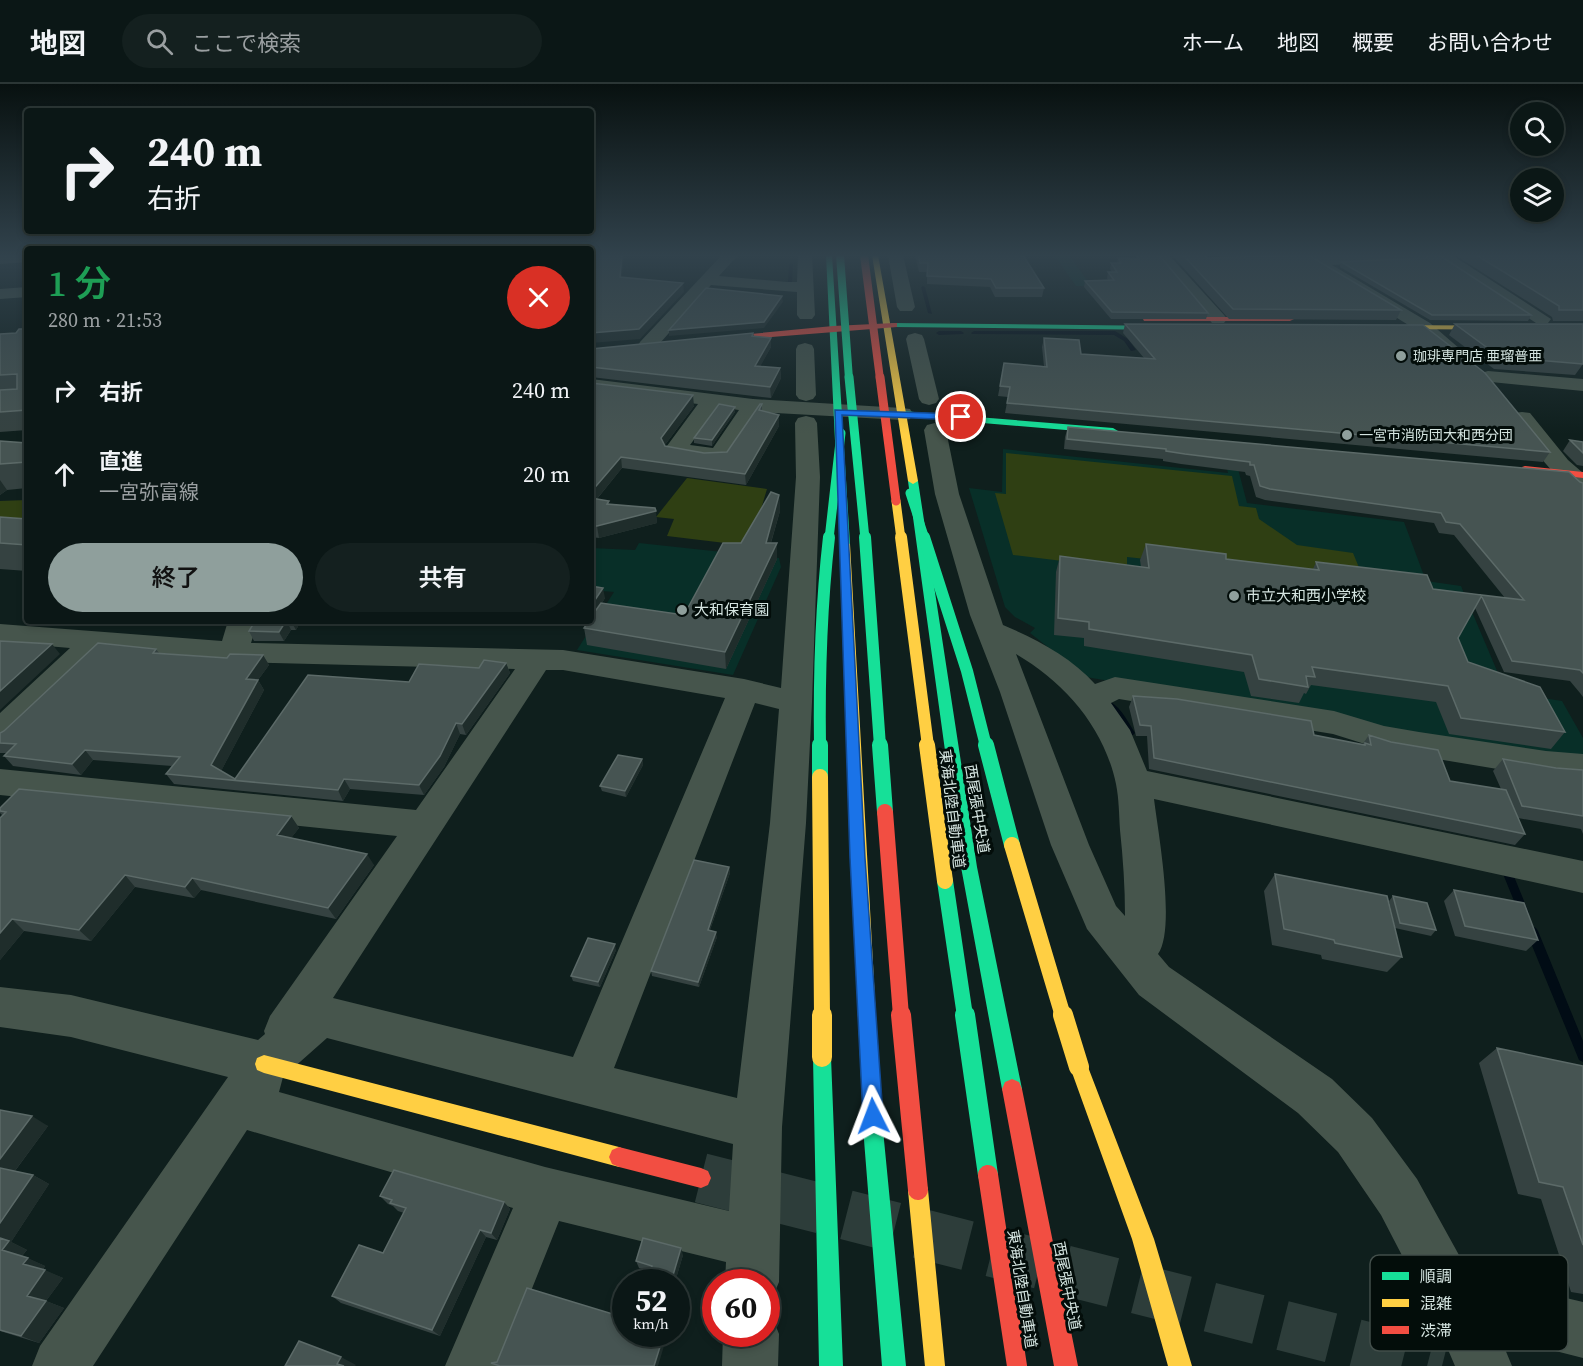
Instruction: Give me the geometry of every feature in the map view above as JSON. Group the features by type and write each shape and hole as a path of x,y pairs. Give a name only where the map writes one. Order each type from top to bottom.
{"main road":[{"path":"837,315 864,527 895,956 935,1366"},
{"path":"838,315 835,368 817,410 844,527 858,858 874,1140 894,1366"},
{"path":"886,315 894,362 913,416 967,671 1028,901 1079,1067 1143,1239 1179,1366"},
{"name":"東海北陸自動車道","path":"887,315 913,416 955,960 1017,1366"},
{"path":"693,341 838,323 888,325 1304,323 1218,319 917,319 888,325"},
{"path":"1417,323 1583,319"},
{"path":"831,1366 822,1057 819,658 822,596 844,408 838,323"},
{"path":"1369,323 1583,328"},
{"path":"641,346 670,344"},
{"path":"913,416 961,417 1123,432"},
{"path":"1514,468 1578,478"},
{"name":"西尾張中央道","path":"931,494 969,867 1066,1366"},
{"path":"264,1064 701,1178"}],"street":[{"path":"641,346 672,315"},
{"path":"1214,315 1218,319"},
{"path":"1404,315 1488,377 1560,465 1578,478"},
{"path":"1535,315 1542,319"},
{"path":"915,339 920,361 913,416 931,494 968,568 1016,692 1070,845 1101,916 1154,981 1316,1096 1355,1136 1399,1197 1430,1255"},
{"path":"758,1127 586,1081 320,1016 264,1064 251,1108 545,1192 753,1263 758,1127 787,835 808,477 817,410 806,369 805,349"},
{"path":"894,362 920,361"},
{"path":"806,369 835,368"},
{"path":"1488,377 1583,385"},
{"path":"594,385 753,405 913,416"},
{"path":"712,400 675,450 719,456 753,405"},
{"path":"806,527 844,527"},
{"path":"233,652 242,624"},
{"path":"992,631 1022,643 1049,660 1092,699 1122,749 1133,781 1142,850 1145,940 1131,953"},
{"path":"0,633 233,652 563,660 744,690 796,702"},
{"path":"0,732 96,641"},
{"path":"60,1366 538,659"},
{"path":"1092,699 1115,688 1334,723 1384,738 1419,744 1546,764 1583,767"},
{"path":"586,1081 744,690"},
{"path":"1133,781 1583,877"},
{"path":"0,782 426,825"},
{"path":"0,1007 71,1016 264,1064"},
{"path":"473,1366 545,1192"},
{"path":"1568,1326 1583,1330"},
{"path":"750,1366 751,1347"},
{"path":"1477,1351 1484,1366"}],"shaded area":[{"name":"市立大和西小学校","path":"1221,445 1232,446 1247,503 1404,522 1426,581 1461,586 1506,692 1562,701 1583,738 1583,762 1086,677 1030,633 1035,628 1015,617 1005,607 969,488 1002,492 1003,449 1228,473"},
{"name":"大和保育園","path":"639,543 779,558 781,567 733,675 577,650 614,592 594,590 594,548 635,550"}],"green space":[{"path":"1006,453 1232,476 1239,506 1256,508 1259,519 1297,545 1353,553 1365,582 1127,557 1127,569 1013,555 995,493 1006,494"},
{"path":"687,478 767,489 750,546 667,536 674,519 656,517"},
{"path":"24,500 24,528 0,526 0,501"}],"building":[{"path":"594,315 653,315 639,329 594,333"},
{"path":"682,315 769,315 764,322 669,330"},
{"path":"1125,324 1423,325 1485,373 1550,452 1007,403 1010,387 1000,386 1004,363 1047,367 1044,338 1079,340 1081,354 1155,359"},
{"path":"1455,324 1583,324 1583,364 1500,357"},
{"path":"19,329 24,329 24,410 0,412 0,390 17,389 17,374 0,375 0,334 16,333"},
{"path":"753,333 752,336 771,338 755,366 780,368 770,387 594,367 594,349"},
{"path":"594,383 693,395 661,438 665,446 704,453 727,452 760,404 762,404 759,410 779,415 745,474 621,457 594,488"},
{"path":"719,404 735,407 712,440 694,438"},
{"path":"1068,427 1569,472 1583,483 1583,673 1580,670 1512,661 1481,595 1524,600 1460,524 1446,522 1441,513 1270,489 1260,486 1254,465 1250,465 1250,462 1185,454 1166,451 1166,449 1067,439"},
{"path":"1570,440 1583,442 1583,453"},
{"path":"0,441 24,443 24,462 0,464"},
{"path":"771,492 779,495 766,543 777,543 725,652 584,628 587,624 594,624 594,613 601,603 684,615 723,543 741,543"},
{"path":"594,498 609,501 607,504 655,508 656,511 594,526"},
{"path":"0,517 24,519 24,545 0,543"},
{"path":"1146,544 1226,554 1226,559 1319,570 1316,562 1427,575 1433,589 1482,595 1458,638 1468,662 1540,687 1565,732 1461,718 1448,686 1312,667 1315,677 1306,676 1308,687 1259,679 1252,655 1089,629 1089,622 1058,618 1060,556 1149,568"},
{"path":"594,586 603,588 594,602"},
{"path":"253,624 284,624 279,632 249,631"},
{"path":"0,641 52,644 0,691"},
{"path":"98,643 156,649 153,653 227,658 230,654 263,655 246,679 258,680 211,765 235,779 308,675 409,682 419,664 479,668 484,660 506,663 462,724 456,723 440,756 419,785 344,779 338,790 166,774 180,757 85,750 72,764 4,756 16,744 0,743 0,733"},
{"path":"1133,696 1177,699 1311,721 1314,735 1365,745 1365,743 1371,745 1369,735 1391,742 1438,750 1450,781 1506,790 1525,834 1154,758 1151,726 1140,725"},
{"path":"618,755 642,759 625,791 600,786"},
{"path":"1503,759 1583,770 1583,816 1522,806"},
{"path":"19,789 291,816 277,835 367,854 328,908 192,878 185,887 125,875 79,930 12,919 0,933 0,818 6,812 0,811 0,808"},
{"path":"694,860 729,867 708,930 716,932 698,982 651,971"},
{"path":"1275,874 1387,896 1402,957 1335,943 1334,940 1284,929"},
{"path":"1454,890 1524,903 1538,940 1465,926"},
{"path":"1393,896 1427,903 1436,930 1400,923"},
{"path":"588,938 615,944 598,982 571,976"},
{"path":"1497,1048 1583,1066 1583,1245 1563,1187 1539,1182"},
{"path":"0,1110 32,1116 0,1159"},
{"path":"0,1168 33,1175 0,1223"},
{"path":"394,1170 504,1202 491,1233 480,1230 432,1330 332,1296 359,1245 383,1253 406,1208 390,1203 392,1200 380,1196"},
{"path":"0,1238 9,1241 2,1250 28,1258 23,1264 45,1270 27,1296 46,1301 21,1336 0,1330"},
{"path":"643,1238 681,1248 675,1269 651,1269 652,1266 636,1261"},
{"path":"527,1288 612,1314 612,1347 660,1347 654,1366 500,1366 491,1363 497,1362"},
{"path":"299,1341 341,1357 337,1364 344,1366 285,1366"}],"waterway":[{"path":"939,333 961,333"},
{"path":"974,333 1115,333 1126,340 1133,350"},
{"path":"1111,705 1130,733"},
{"path":"1508,874 1524,913"},
{"path":"1532,931 1583,1056"}],"tunnel":[{"path":"701,1178 1370,1348"},
{"path":"1383,1351 1442,1366"}],"traffic: fast":[{"path":"832,315 845,544"},
{"path":"843,315 864,527 885,812"},
{"path":"894,325 1170,328"},
{"path":"902,414 1113,431"},
{"path":"820,777 819,658 822,596 841,433"},
{"path":"913,481 969,867 1012,1089"},
{"path":"910,493 967,671 1012,845"},
{"path":"945,881 988,1175"},
{"path":"867,1018 874,1140 894,1366"},
{"path":"822,1057 831,1366"}],"traffic: slow":[{"path":"885,315 913,481"},
{"path":"1381,327 1583,328"},
{"path":"896,501 945,881"},
{"path":"845,544 867,1018"},
{"path":"820,777 822,1057"},
{"path":"1012,845 1027,901 1079,1067"},
{"path":"264,1064 619,1157"},
{"path":"1079,1067 1143,1239 1180,1366"},
{"path":"918,1190 935,1366"}],"traffic: jam":[{"path":"872,315 896,501"},
{"path":"1147,319 1290,319"},
{"path":"709,340 833,328 894,325"},
{"path":"1525,469 1583,475"},
{"path":"885,812 895,956 918,1190"},
{"path":"1012,1089 1066,1366"},
{"path":"619,1157 701,1178"},
{"path":"988,1175 1017,1366"}],"place":[{"name":"珈琲専門店 亜瑠普亜","path":"1401,356"},
{"name":"一宮市消防団大和西分団","path":"1347,435"},
{"name":"市立大和西小学校","path":"1234,596"},
{"name":"大和保育園","path":"682,610"}],"route":[{"path":"873,1116 858,858 838,412 961,417"}]}
